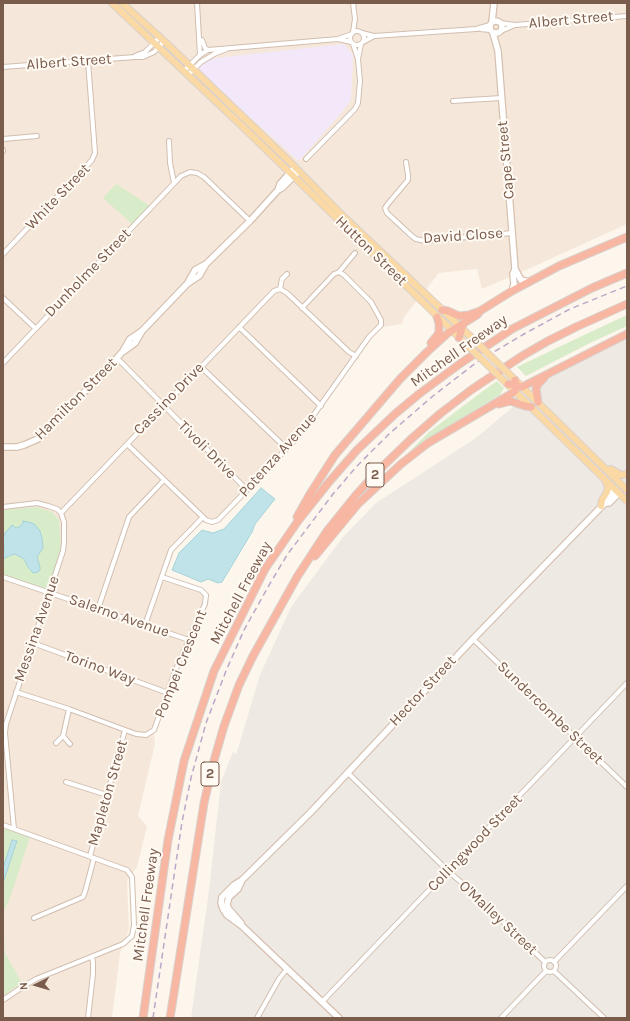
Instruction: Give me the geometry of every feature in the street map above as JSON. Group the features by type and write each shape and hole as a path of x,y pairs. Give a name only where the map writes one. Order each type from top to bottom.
{"highway":[{"path":"442,310 448,311 453,315 464,317 480,311 512,291 559,266 627,237"},
{"name":"Mitchell Freeway","path":"143,1018 168,840 184,761 214,671 265,569 328,482 395,414 419,394 461,363 512,329 592,288 627,273"},
{"name":"2","path":"170,1018 204,803 220,738 240,685 253,656 297,577 327,532 356,495 377,472 441,413 497,372 529,352 576,327 627,304"},
{"path":"283,543 310,494 335,455 400,379 427,352 452,331 462,330 480,311"},
{"path":"427,352 428,347 439,333 437,316"},
{"path":"297,577 358,504 400,464 428,443 493,405 518,388 627,334"},
{"path":"493,405 510,401 525,406 535,404 536,388 548,373"},
{"path":"508,384 518,388"},
{"path":"139,1018 148,975"}],"main road":[{"name":"Hutton Street","path":"112,3 452,331"},
{"name":"Hutton Street","path":"122,3 162,39 297,169 344,217 473,339 509,374 518,388 625,486"},
{"name":"Hutton Street","path":"462,330 466,344 508,384"},
{"name":"Hutton Street","path":"535,404 605,480 627,501"},
{"path":"601,464 609,467 616,473 627,475"},
{"name":"Hector Street","path":"617,491 625,486 627,475"},
{"path":"603,505 602,500 608,487 605,480"}],"street":[{"path":"197,3 200,55"},
{"path":"353,3 355,19 364,37 358,59"},
{"name":"Cape Street","path":"494,6 502,28 500,32 498,51 515,269 513,274 514,284 512,291"},
{"name":"Cape Street","path":"494,6 491,28 498,51"},
{"name":"Albert Street","path":"501,23 515,25 627,16"},
{"path":"306,159 357,106 360,94 358,59 350,37 355,19"},
{"path":"491,28 496,20 501,23"},
{"name":"Albert Street","path":"500,32 515,25"},
{"path":"186,73 200,55 208,50 338,39 352,33 361,32 374,36 491,28 500,32"},
{"path":"199,31 202,43 208,50"},
{"path":"338,39 357,45 374,36"},
{"name":"Albert Street","path":"3,67 135,56 143,58 150,54 162,39"},
{"path":"191,67 216,53 234,47"},
{"name":"White Street","path":"3,254 92,160 95,153 88,60"},
{"path":"453,101 501,98"},
{"path":"3,139 37,136"},
{"path":"168,141 174,184"},
{"name":"David Close","path":"406,162 408,180 386,205 386,208 388,213 412,237 425,241 512,233"},
{"name":"Hamilton Street","path":"3,447 17,447 38,439 45,433 123,351 135,343 142,331 187,284 199,276 206,264 250,221 278,190 282,188 297,169"},
{"name":"Dunholme Street","path":"3,363 181,176 190,172 197,173 204,177 250,221"},
{"path":"302,308 334,274 339,272 355,253"},
{"path":"515,269 522,280 529,282"},
{"name":"Potenza Avenue","path":"203,517 212,522 218,520 298,437 369,337 380,325 381,320 371,302 344,275 339,272"},
{"name":"Cassino Drive","path":"61,513 200,366 274,291 280,289 282,279 287,274"},
{"path":"280,289 349,352 356,356"},
{"path":"3,298 36,328"},
{"path":"239,327 321,406"},
{"name":"Tivoli Drive","path":"117,358 247,490"},
{"path":"200,366 286,449"},
{"path":"127,444 203,517 172,550 145,625"},
{"path":"98,609 129,517 164,480"},
{"name":"Hector Street","path":"287,969 242,926 227,915 223,909 224,904 222,898 310,813 473,639 603,505 609,503 617,491"},
{"path":"3,507 36,503 53,508 61,513"},
{"name":"Messina Avenue","path":"14,829 4,748 6,724 64,542 64,522 61,513"},
{"name":"Pompei Crescent","path":"16,692 136,734 146,735 154,730 176,669 205,604 206,595 201,590 162,576"},
{"name":"Salerno Avenue","path":"3,578 189,640"},
{"name":"Sundercombe Street","path":"473,639 627,787"},
{"name":"Torino Way","path":"33,643 168,693"},
{"name":"Collingwood Street","path":"322,1002 627,683"},
{"path":"56,743 63,736 69,710"},
{"name":"Mapleton Street","path":"34,918 83,897 107,795 125,730"},
{"path":"63,736 70,744"},
{"name":"O'Malley Street","path":"347,772 448,871 470,889 545,962"},
{"path":"66,782 107,795"},
{"path":"3,825 123,868 130,873 132,877 133,932 128,940 123,944 36,979 3,1000"},
{"path":"554,962 627,886"},
{"path":"88,1018 93,974 92,957"},
{"path":"546,971 544,968 545,962 549,960 554,962"},
{"path":"554,962 556,968 554,971"},
{"path":"257,1018 279,979 287,969 339,1018"},
{"path":"546,971 551,973 554,971"},
{"path":"501,1018 546,971"},
{"path":"554,971 604,1018"}],"shaded area":[{"path":"3,3 627,3 627,224 482,289 477,269 439,273 404,317 402,324 376,328 367,335 297,436 217,518 212,520 202,514 170,549 159,578 200,591 204,596 203,603 186,639 153,727 155,744 138,816 147,826 137,867 127,881 129,929 120,953 112,1018 3,1018"},
{"path":"344,44 353,55 351,100 299,161 195,68 207,59"},
{"path":"627,337 627,1018 191,1018 209,890 221,782 233,752 236,755 260,675 291,607 342,538 376,503 476,438 544,381"}],"green space":[{"path":"116,184 150,206 132,224 103,198"},
{"path":"627,315 627,326 526,376 517,367 584,335"},
{"path":"497,381 504,388 500,395 432,436 404,459 403,458 429,432"},
{"path":"36,507 52,512 59,520 61,548 47,592 3,577 3,510"},
{"path":"3,828 30,837 10,898 3,913"},
{"path":"3,921 5,953 22,983 3,996"}],"water":[{"path":"261,488 275,499 255,524 252,532 222,582 218,583 208,579 201,582 172,570 179,553 202,530 213,533 224,529"},
{"path":"23,521 32,523 40,531 43,548 37,557 40,567 38,572 33,573 24,559 15,554 3,559 3,539 5,533 12,525 16,528 19,527"},
{"path":"12,840 17,841 3,883 3,868"}],"railway":[{"path":"153,1018 182,822 191,778 206,723 244,630 287,555 333,494 357,466 389,434 433,396 477,362 524,334 570,309 627,286"}]}
